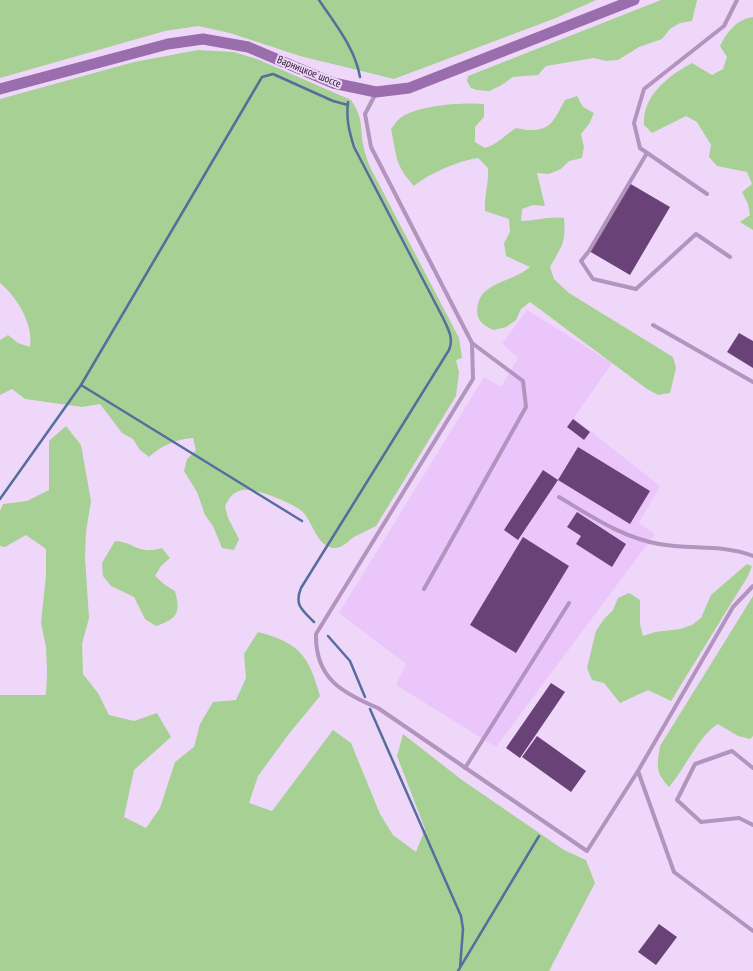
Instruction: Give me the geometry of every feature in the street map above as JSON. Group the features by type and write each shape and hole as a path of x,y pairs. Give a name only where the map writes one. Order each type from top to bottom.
{"street":[{"name":"Варницкое шоссе","path":"0,89 168,44 203,39 248,47 333,83 376,92 409,88 634,0"}],"lane":[{"path":"707,194 640,148 634,123 644,90 724,26 737,0"},
{"path":"376,92 365,114 371,147 472,343 473,379 316,634 318,659 332,680 341,690 352,698 378,708 586,852 638,771 733,607 753,586"},
{"path":"647,153 589,251 581,261 593,279 636,289 696,234 730,258"},
{"path":"653,325 753,382"},
{"path":"424,589 526,407 524,381 472,343"},
{"path":"559,497 616,531 659,544 739,550 753,556"},
{"path":"465,768 569,603"},
{"path":"753,768 732,752 696,764 677,800 701,822 739,818 753,825"},
{"path":"638,771 674,872 753,931"}],"shaded area":[{"path":"527,310 612,363 574,418 660,486 639,523 655,534 496,747 396,685 406,664 339,613 484,377 501,387 518,358 502,344"}],"green space":[{"path":"0,0 596,0 556,18 394,79 300,56 230,33 198,26 165,31 0,78"},
{"path":"661,0 697,0 692,21 680,23 670,29 662,39 639,47 618,60 606,61 594,58 546,66 538,75 513,77 500,86 489,91 471,88 467,81 468,76"},
{"path":"753,17 753,230 740,222 750,215 748,204 742,192 752,184 747,172 717,166 709,157 711,145 697,122 686,116 652,133 644,125 647,105 658,88 674,74 692,63 712,75 723,69 727,57 720,46 729,31 737,23"},
{"path":"198,50 234,52 257,59 351,100 358,112 363,147 369,165 459,338 462,358 456,360 459,372 456,396 376,526 336,548 327,546 319,538 302,511 273,496 255,491 242,490 234,494 225,506 228,518 239,539 234,550 222,548 213,526 205,515 197,492 184,471 187,459 196,450 193,438 169,444 149,457 140,450 133,439 122,433 100,404 82,407 25,399 12,389 0,395 0,340 8,335 18,343 30,347 31,339 27,321 23,312 12,296 0,283 0,99 134,62"},
{"path":"577,96 583,107 594,113 589,124 581,134 584,147 582,158 569,161 561,169 549,174 537,173 545,206 533,205 522,209 521,221 564,218 564,239 558,254 550,267 554,279 569,293 673,357 676,368 670,393 658,395 647,389 530,302 521,309 516,320 506,327 494,330 482,324 477,315 477,311 479,301 483,294 489,288 522,273 530,267 506,256 504,243 510,232 509,219 485,211 488,168 478,158 453,165 436,172 414,186 403,172 397,159 391,129 399,119 416,110 452,104 484,104 484,117 475,127 475,142 485,148 498,142 516,128 535,130 545,128 554,120 565,100"},
{"path":"66,426 81,445 91,501 86,532 85,557 89,618 82,644 83,674 98,693 109,715 134,721 157,713 171,737 134,770 124,817 146,828 160,808 175,762 194,747 200,724 213,702 236,700 246,678 244,654 258,632 272,636 284,641 301,653 312,671 320,696 288,735 258,776 249,803 272,811 333,730 351,743 380,814 393,835 416,852 425,829 397,756 403,734 462,780 564,850 586,860 595,883 549,971 0,971 0,695 46,695 47,671 46,647 41,623 46,575 46,549 26,535 5,547 0,546 0,511 3,504 27,501 49,490 49,441"},
{"path":"115,541 147,550 162,548 170,558 161,566 155,576 175,591 178,605 177,610 176,614 169,621 156,626 145,619 134,597 111,586 103,576 102,563"},
{"path":"747,564 752,566 748,576 671,701 648,690 620,703 604,683 592,680 587,668 596,631 604,619 613,610 618,598 629,593 640,600 640,624 643,636 655,632 680,629 692,625 701,618 711,595"},
{"path":"753,596 753,736 750,739 738,736 718,724 711,729 698,744 669,787 659,773 658,759 660,746"}],"building":[{"path":"629,183 670,207 630,275 589,251"},
{"path":"739,333 753,341 753,368 727,352"},
{"path":"573,419 590,432 584,440 567,427"},
{"path":"578,447 650,491 630,524 558,480"},
{"path":"543,470 558,480 518,540 504,530"},
{"path":"577,512 626,544 612,567 576,544 581,536 567,527"},
{"path":"523,537 569,566 516,653 470,625"},
{"path":"551,683 565,692 520,758 506,748"},
{"path":"537,736 586,771 571,792 522,757"},
{"path":"659,924 677,937 656,965 638,952"}],"waterway":[{"path":"319,0 349,46 354,56 360,77"},
{"path":"0,499 81,385 262,77 273,74 333,101 348,105"},
{"path":"314,622 300,607 298,599 301,588 449,350 451,341 450,334 443,318 354,147 348,125 348,102"},
{"path":"81,385 302,521"},
{"path":"328,636 350,661 365,697"},
{"path":"370,709 461,916 463,929 460,968"},
{"path":"458,971 539,836"}]}
